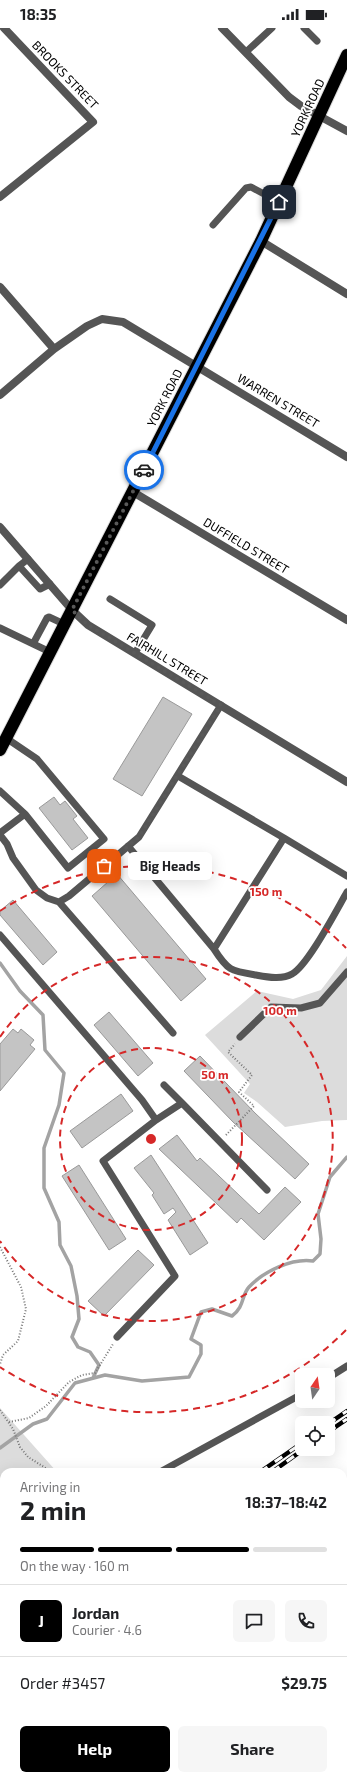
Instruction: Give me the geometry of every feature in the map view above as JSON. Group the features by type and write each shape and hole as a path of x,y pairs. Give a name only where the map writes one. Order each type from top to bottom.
{"highway":[{"name":"YORK ROAD","path":"0,750 261,241 347,55"}],"street":[{"name":"BROOKS STREET","path":"0,197 93,122 4,28"},
{"path":"222,28 289,97 347,131"},
{"path":"261,241 347,294"},
{"path":"0,288 54,349"},
{"name":"WARREN STREET","path":"0,395 54,349 87,326 102,319 123,322 347,457"},
{"name":"DUFFIELD STREET","path":"133,492 347,620"},
{"name":"FAIRHILL STREET","path":"0,527 72,610 88,625 347,782"}],"lane":[{"path":"246,52 272,28"},
{"path":"304,28 317,41"},
{"path":"213,225 246,188 251,187 279,202"},
{"path":"0,585 28,559"},
{"path":"19,566 40,589 50,584"},
{"path":"110,599 152,625 136,654"},
{"path":"33,644 47,618 49,617 64,624"},
{"path":"0,628 50,652"},
{"path":"59,902 69,896 139,837 221,705"},
{"path":"0,791 25,814 68,868 104,839 37,759 6,738"},
{"path":"178,776 347,876"},
{"path":"25,814 0,834 7,844 13,858 36,890 47,898 59,902 173,1033"},
{"path":"214,949 284,838"},
{"path":"128,846 214,949 224,965 230,970 268,977 284,977 293,974 306,960 347,892"},
{"path":"0,935 142,1100 156,1120"},
{"path":"240,1037 271,1007 301,1008 320,1003 347,972"},
{"path":"164,1085 267,1190"},
{"path":"117,1337 175,1276 103,1161 156,1120 182,1103"},
{"path":"335,1374 347,1366"},
{"path":"167,1468 295,1398"}],"path":[{"path":"219,1141 254,1106 239,1092 252,1075 228,1052 240,1037"},
{"path":"0,1247 21,1287 26,1309 18,1341 4,1355 0,1364"},
{"path":"9,1422 29,1418 46,1406 69,1382 82,1375 96,1373 117,1337"},
{"path":"0,1410 13,1429 20,1447 28,1457 46,1468"}],"shaded area":[{"path":"347,956 347,1120 322,1121 285,1127 257,1102 244,1093 250,1084 205,1035 257,991 293,999 321,990"},
{"path":"0,1408 53,1468 0,1468"}],"building":[{"path":"163,697 192,714 142,796 113,779"},
{"path":"54,797 60,805 65,801 77,816 73,819 88,838 72,850 39,808"},
{"path":"117,874 206,979 181,1001 92,896"},
{"path":"13,900 57,952 43,965 0,915 0,911"},
{"path":"109,1012 153,1063 138,1076 94,1025"},
{"path":"13,1029 18,1033 21,1029 34,1040 30,1045 35,1049 0,1091 0,1044"},
{"path":"200,1056 255,1113 309,1164 295,1179 233,1122 184,1071"},
{"path":"121,1094 133,1111 82,1148 70,1131"},
{"path":"177,1135 197,1161 200,1158 259,1214 285,1187 301,1202 264,1240 241,1218 237,1223 159,1149"},
{"path":"151,1155 208,1243 190,1255 168,1220 176,1212 173,1208 164,1214 152,1195 154,1193 134,1168"},
{"path":"79,1165 126,1239 109,1250 62,1176"},
{"path":"138,1250 154,1265 104,1316 88,1301"}],"waterway":[{"path":"0,963 20,991 43,1015 45,1050 64,1073 59,1105 44,1148 44,1188 59,1222 60,1245 71,1266 77,1296 79,1319 72,1337 78,1347 90,1352 99,1365 93,1378"},
{"path":"0,1448 33,1424 47,1419 75,1383 105,1375 142,1381 189,1377 201,1354 201,1345 191,1339 201,1312 212,1309 232,1316 239,1309 249,1287 262,1276 287,1264 313,1261 320,1254 321,1239 318,1214 330,1177 347,1157"}],"railway":[{"path":"335,1419 347,1411"},
{"path":"335,1427 347,1419"},
{"path":"266,1468 295,1448"},
{"path":"278,1468 295,1455"}],"way so far":[{"path":"104,866 139,837 221,705 88,625 72,610 144,470"}],"place":[{"name":"Big Heads","path":"104,866"}],"route":[{"path":"144,470 261,241 279,202"}]}
